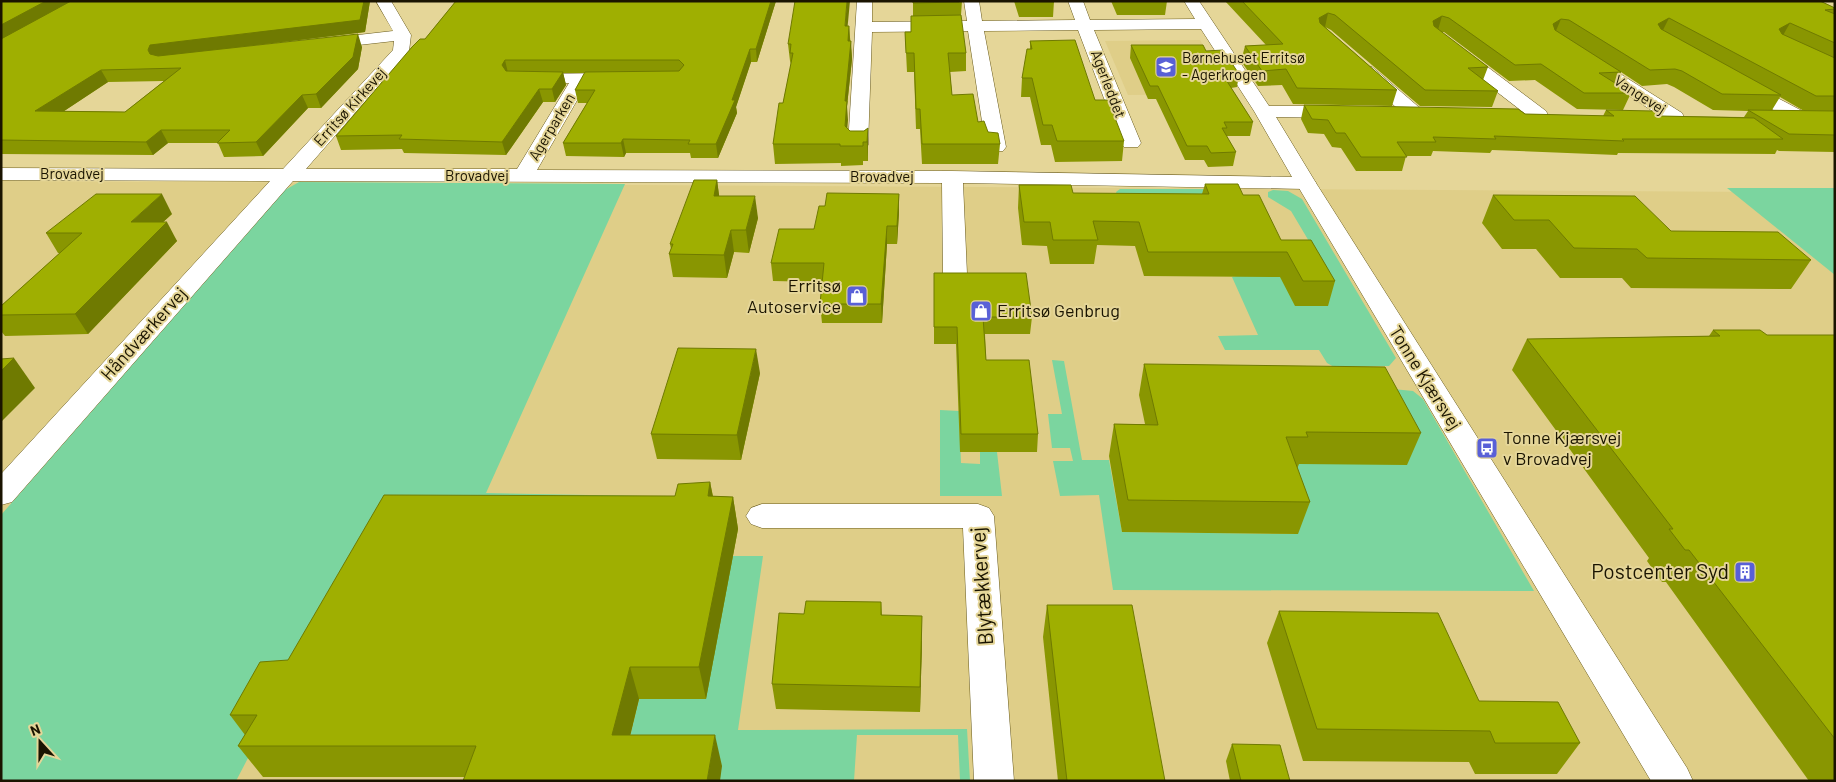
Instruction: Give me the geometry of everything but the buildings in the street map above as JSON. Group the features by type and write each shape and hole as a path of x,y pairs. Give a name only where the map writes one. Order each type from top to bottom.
{"street":[{"path":"383,1 403,35"},
{"path":"858,145 865,1"},
{"path":"971,1 996,147"},
{"name":"Agerleddet","path":"1075,1 1131,143"},
{"name":"Tonne Kjærsvej","path":"1191,1 1263,111 1673,781"},
{"name":"Agerleddet","path":"864,27 1207,24"},
{"name":"Erritsø Kirkevej","path":"287,175 401,50 403,35 308,46"},
{"path":"1444,43 1539,115"},
{"name":"Vangevej","path":"1571,51 1674,117"},
{"path":"1354,60 1414,113"},
{"path":"1728,77 1811,119 1763,119"},
{"name":"Agerparken","path":"516,78 633,78"},
{"name":"Agerparken","path":"523,176 581,78"},
{"path":"1263,111 1357,112"},
{"path":"1386,113 1433,114"},
{"path":"1510,115 1558,116"},
{"name":"Vangevej","path":"1646,117 1694,118"},
{"name":"Brovadvej","path":"1,174 952,177 1306,183"},
{"name":"Håndværkervej","path":"1,494 287,175"},
{"path":"952,177 955,274"},
{"name":"Blytækkervej","path":"762,516 978,516 994,781"}],"shaded area":[{"name":"Børnehuset Erritsø - Agerkrogen","path":"1200,40 1232,94 1128,95 1105,41"},
{"path":"1,181 1760,192 1835,252 1835,781 1,781"}],"green space":[{"path":"299,182 625,184 486,493 697,497 282,693 236,781 1,781 1,515 285,190"},
{"path":"1727,188 1835,188 1835,275"},
{"path":"1120,189 1211,189 1236,195 1117,195 1116,192"},
{"path":"1273,190 1288,191 1302,199 1396,358 1389,366 1334,367 1327,363 1319,350 1225,350 1218,336 1258,335 1232,277 1237,276 1247,251 1316,253 1291,211 1268,197 1268,192"},
{"path":"1052,360 1064,361 1082,460 1109,460 1122,532 1298,534 1296,464 1383,388 1413,391 1423,399 1534,591 1113,590 1099,495 1060,496 1053,461 1073,461 1070,448 1052,448 1048,414 1062,414"},
{"path":"940,410 959,411 961,463 980,464 980,452 997,452 1002,496 940,496"},
{"path":"733,556 763,556 738,730 967,729 970,781 960,781 958,735 857,735 854,781 720,781 623,766 639,699"}],"place":[{"name":"Børnehuset Erritsø - Agerkrogen","path":"1166,67"},
{"name":"Erritsø Autoservice","path":"857,296"},
{"name":"Erritsø Genbrug","path":"981,311"},
{"name":"Tonne Kjærsvej v Brovadvej","path":"1487,448"},
{"name":"Postcenter Syd","path":"1745,572"}]}
